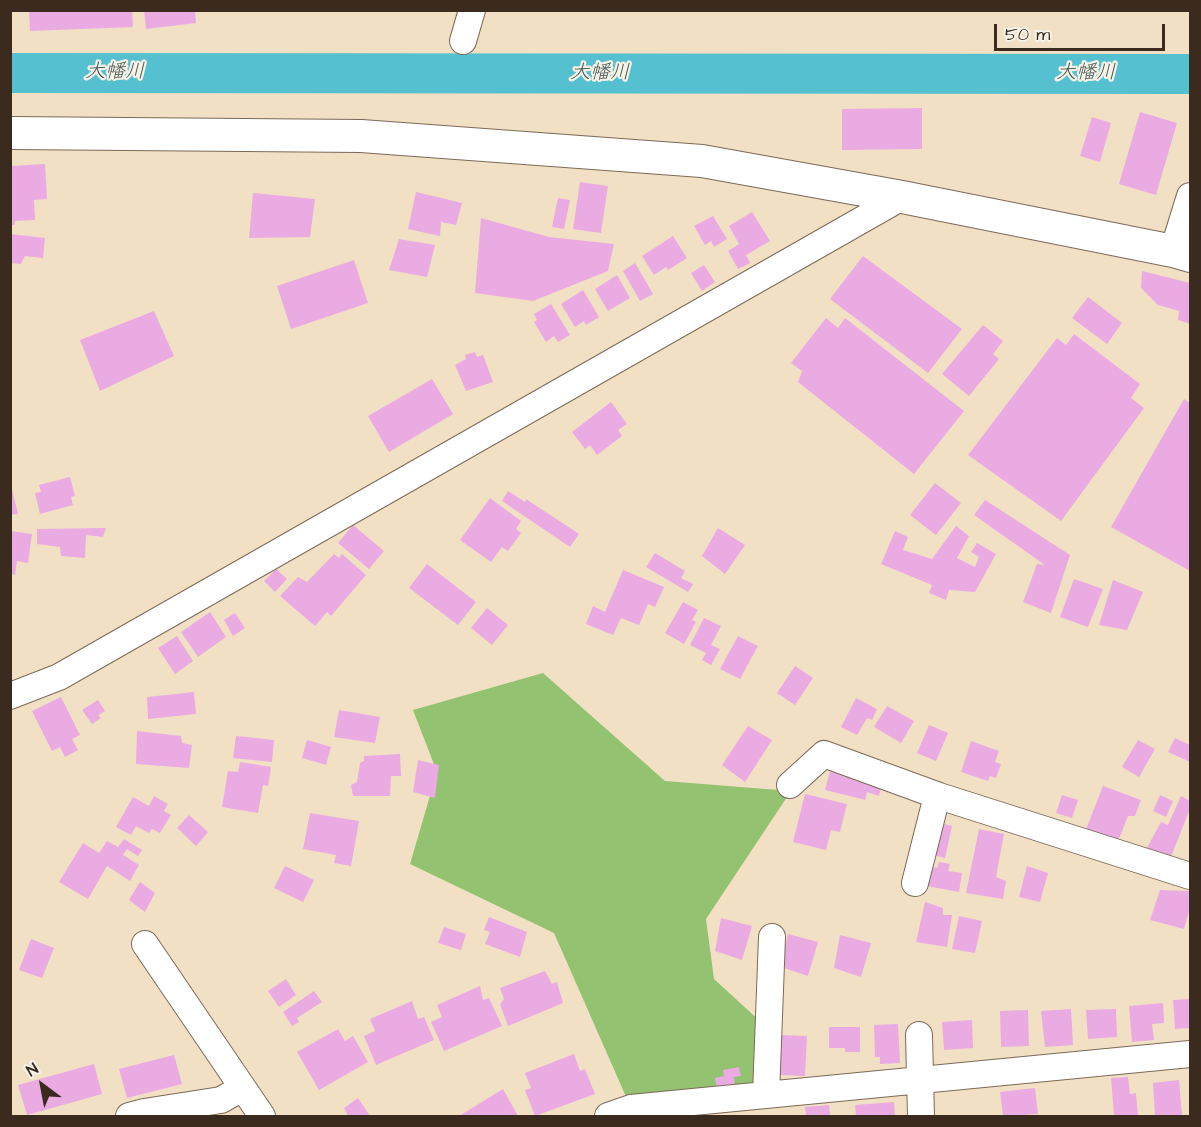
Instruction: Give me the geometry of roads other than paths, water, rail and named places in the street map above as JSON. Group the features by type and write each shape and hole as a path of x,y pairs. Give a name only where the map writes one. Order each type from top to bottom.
{"street":[{"path":"463,40 472,10"},
{"path":"10,133 361,136 702,161 902,197 1182,254 1191,196"},
{"path":"10,696 59,677 902,197"},
{"path":"789,785 824,754 937,796 1191,876"},
{"path":"915,883 937,796"},
{"path":"772,938 778,1101"},
{"path":"145,944 262,1116"},
{"path":"919,1035 921,1116"},
{"path":"608,1116 631,1108 778,1101 921,1080 1191,1054"},
{"path":"129,1116 221,1100 242,1088"}],"waterway":[{"name":"大幡川","path":"10,73 1190,74"}]}
